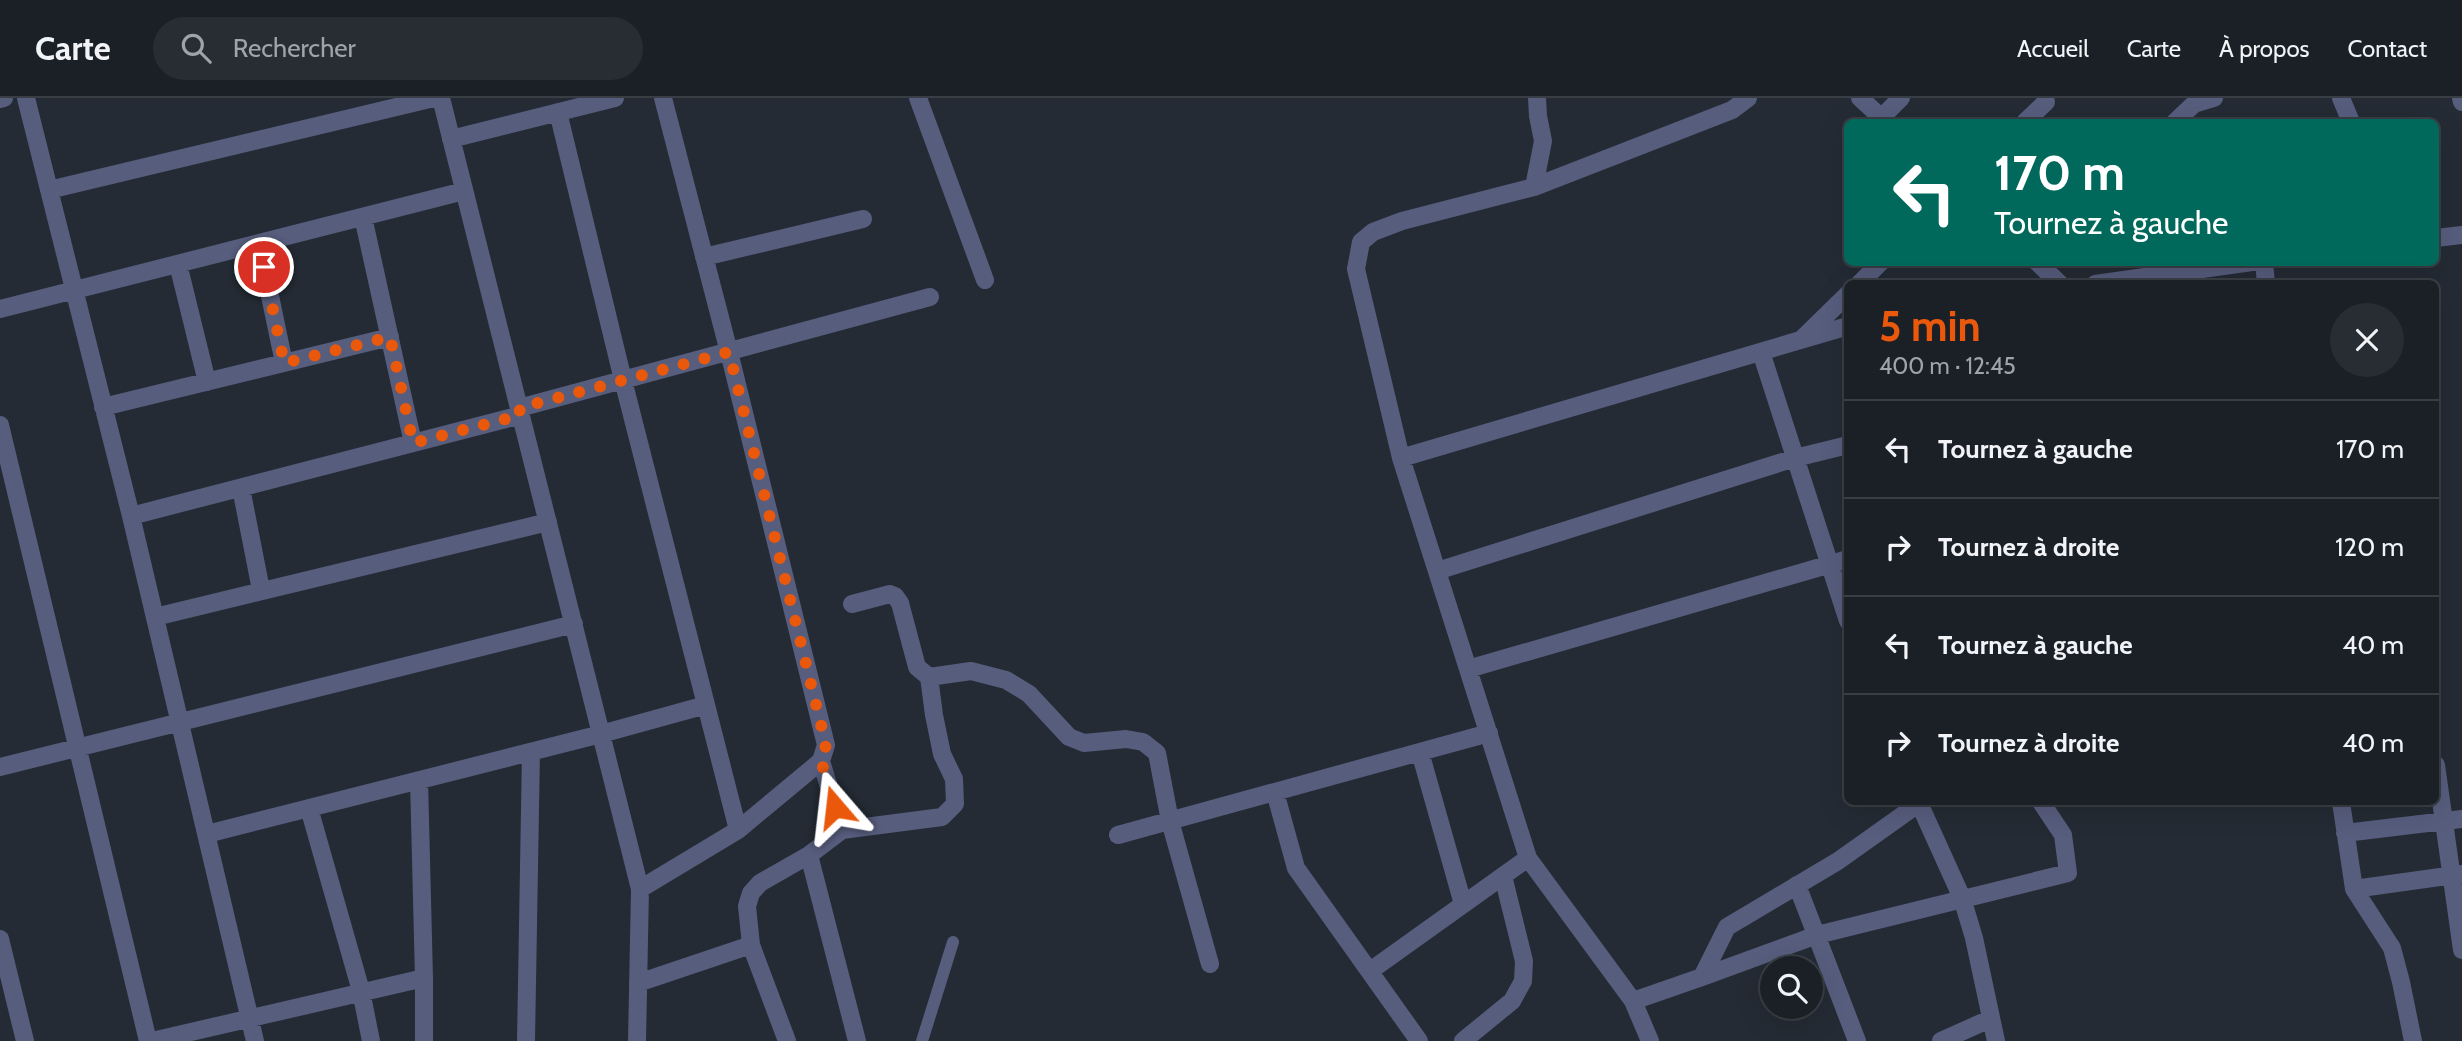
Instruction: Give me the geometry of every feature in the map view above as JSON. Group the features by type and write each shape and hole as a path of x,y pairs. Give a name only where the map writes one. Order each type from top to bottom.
{"street":[{"path":"26,98 131,516 256,1041"},
{"path":"49,190 434,98"},
{"path":"441,98 640,889 637,1041"},
{"path":"451,139 615,98"},
{"path":"640,889 738,830 821,761 826,745 663,98"},
{"path":"918,98 985,280"},
{"path":"1534,187 1543,141 1537,98"},
{"path":"1650,1041 1633,1001 1528,858 1401,458 1356,269 1361,242 1373,232 1402,221 1534,187 1748,98"},
{"path":"1860,98 1882,119"},
{"path":"1884,119 1901,98"},
{"path":"2178,119 2194,104 2214,98"},
{"path":"2341,98 2350,119"},
{"path":"2028,119 2046,102"},
{"path":"558,112 623,380 738,830"},
{"path":"0,309 464,191"},
{"path":"363,217 413,443"},
{"path":"704,257 863,219"},
{"path":"2439,238 2462,235"},
{"path":"259,243 284,363"},
{"path":"178,264 207,382"},
{"path":"1863,280 1877,266"},
{"path":"2041,266 2056,280"},
{"path":"2124,280 2223,266"},
{"path":"131,516 413,443 623,380 930,297"},
{"path":"1801,340 1844,299"},
{"path":"1401,458 1844,327"},
{"path":"103,407 390,337"},
{"path":"1761,352 1844,609"},
{"path":"0,425 150,1041 424,978"},
{"path":"1437,570 1844,445"},
{"path":"241,488 261,590"},
{"path":"155,617 548,522"},
{"path":"1468,669 1844,560"},
{"path":"786,1041 751,945 747,906 751,893 760,883 809,855 842,830 942,817 955,804 954,779 943,754 929,677 917,667 900,603 891,594 852,604"},
{"path":"0,766 574,624"},
{"path":"929,677 971,671 1006,680 1029,694 1069,737 1084,743 1126,739 1143,742 1157,753 1170,821 1210,964"},
{"path":"206,834 706,705"},
{"path":"1118,835 1489,733"},
{"path":"526,1041 531,752"},
{"path":"1420,752 1463,904"},
{"path":"821,761 842,830"},
{"path":"419,780 424,1041"},
{"path":"2439,786 2444,821 2457,874 2462,950"},
{"path":"1275,792 1296,868 1419,1041"},
{"path":"1702,977 1727,928 1838,861 1913,805"},
{"path":"1915,805 1962,898 1974,938 1996,1041"},
{"path":"1633,1001 1817,935 2068,873 2063,835 2043,805"},
{"path":"2341,805 2354,889 2392,948 2402,982 2413,1041"},
{"path":"309,808 361,991 372,1041"},
{"path":"2346,833 2462,819"},
{"path":"809,855 857,1041"},
{"path":"1370,971 1528,858"},
{"path":"2354,889 2457,874"},
{"path":"1463,1041 1512,1001 1523,981 1524,961 1503,876"},
{"path":"1797,885 1857,1041"},
{"path":"0,939 8,1002 25,1041"},
{"path":"638,983 751,945"},
{"path":"1941,1041 1990,1019"}],"lane":[{"path":"922,1041 953,942"}],"route":[{"path":"264,267 284,363 390,337 413,443 521,415 519,408 729,352 826,745 821,761 835,807"}]}
